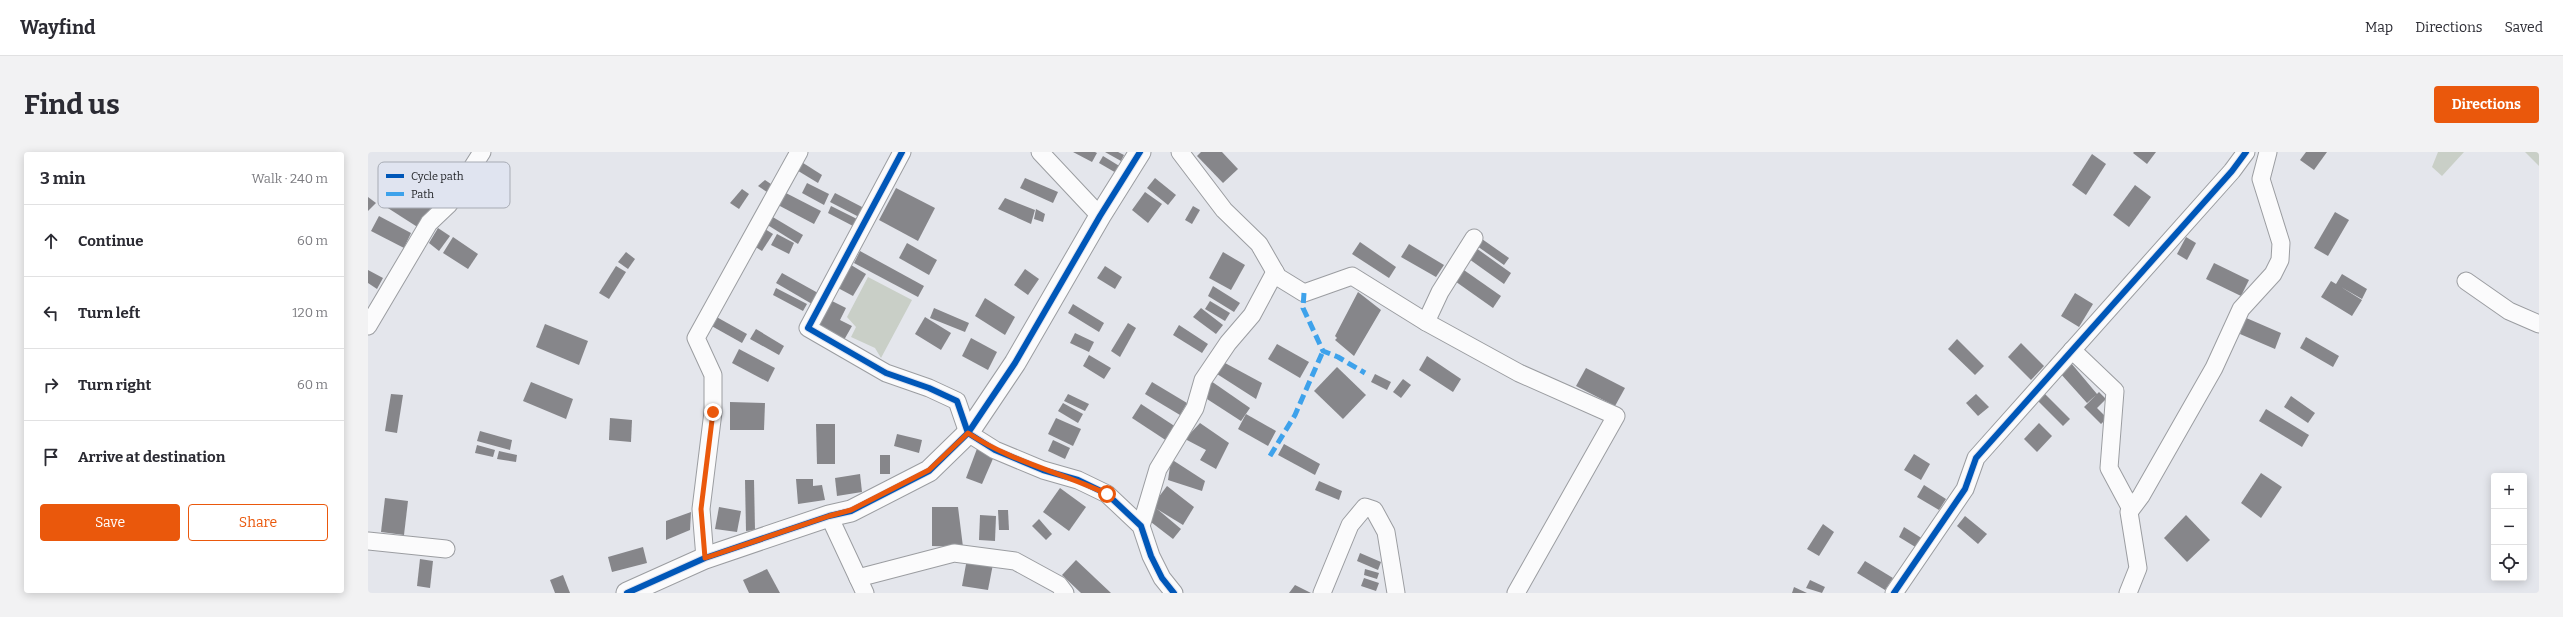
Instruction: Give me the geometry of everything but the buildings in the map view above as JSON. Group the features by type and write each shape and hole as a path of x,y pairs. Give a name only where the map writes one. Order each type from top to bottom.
{"street":[{"path":"476,162 482,152"},
{"path":"705,558 701,509 713,412 713,375 696,338 799,152"},
{"path":"902,152 808,328 886,373 929,388 957,401 968,433 995,450 1043,470 1078,480 1107,494 1141,526 1156,567 1174,593"},
{"path":"1040,152 1100,216"},
{"path":"627,593 705,558 851,510 929,470 968,433 1015,364 1100,216 1140,152"},
{"path":"1180,152 1224,210 1259,244 1278,277 1304,293 1352,276 1426,322 1519,373 1616,416 1516,593"},
{"path":"1894,593 1966,489 1976,458 2232,171 2246,152"},
{"path":"2128,593 2138,568 2129,512 2141,496 2214,368 2242,309 2273,274 2280,260 2281,243 2261,179 2268,152"},
{"path":"368,326 429,223 445,208"},
{"path":"1426,322 1440,292 1474,238"},
{"path":"1141,526 1158,469 1195,408 1203,380 1228,343 1252,315 1275,272"},
{"path":"2466,281 2509,311 2539,324"},
{"path":"2072,350 2115,391 2109,468 2131,509"},
{"path":"1322,593 1350,525 1365,507 1374,510 1386,532 1396,593"},
{"path":"829,516 865,593"},
{"path":"368,541 446,549"},
{"path":"858,578 954,553 1015,561 1059,585 1065,593"}],"shaded area":[{"path":"2438,152 2464,152 2442,176 2432,167"},
{"path":"2525,152 2539,152 2539,166"},
{"path":"868,277 912,300 881,358 875,348 851,337 856,327 847,317"}],"marked path":[{"path":"1304,293 1303,308 1323,351 1338,357 1365,373"},
{"path":"1270,456 1295,415 1323,351"}],"cycle path":[{"path":"902,152 808,328 886,373 929,388 957,401 968,433 995,450 1043,470 1078,480 1107,494 1141,526 1151,556 1162,578 1174,593"},
{"path":"627,593 705,558 829,516 851,511 929,471 968,433 1015,363 1100,216 1140,152"},
{"path":"1894,593 1965,489 1976,458 2232,171 2246,152"}],"route":[{"path":"713,412 701,509 705,558 851,510 929,470 968,433 995,450 1043,470 1078,480 1107,494"}]}
